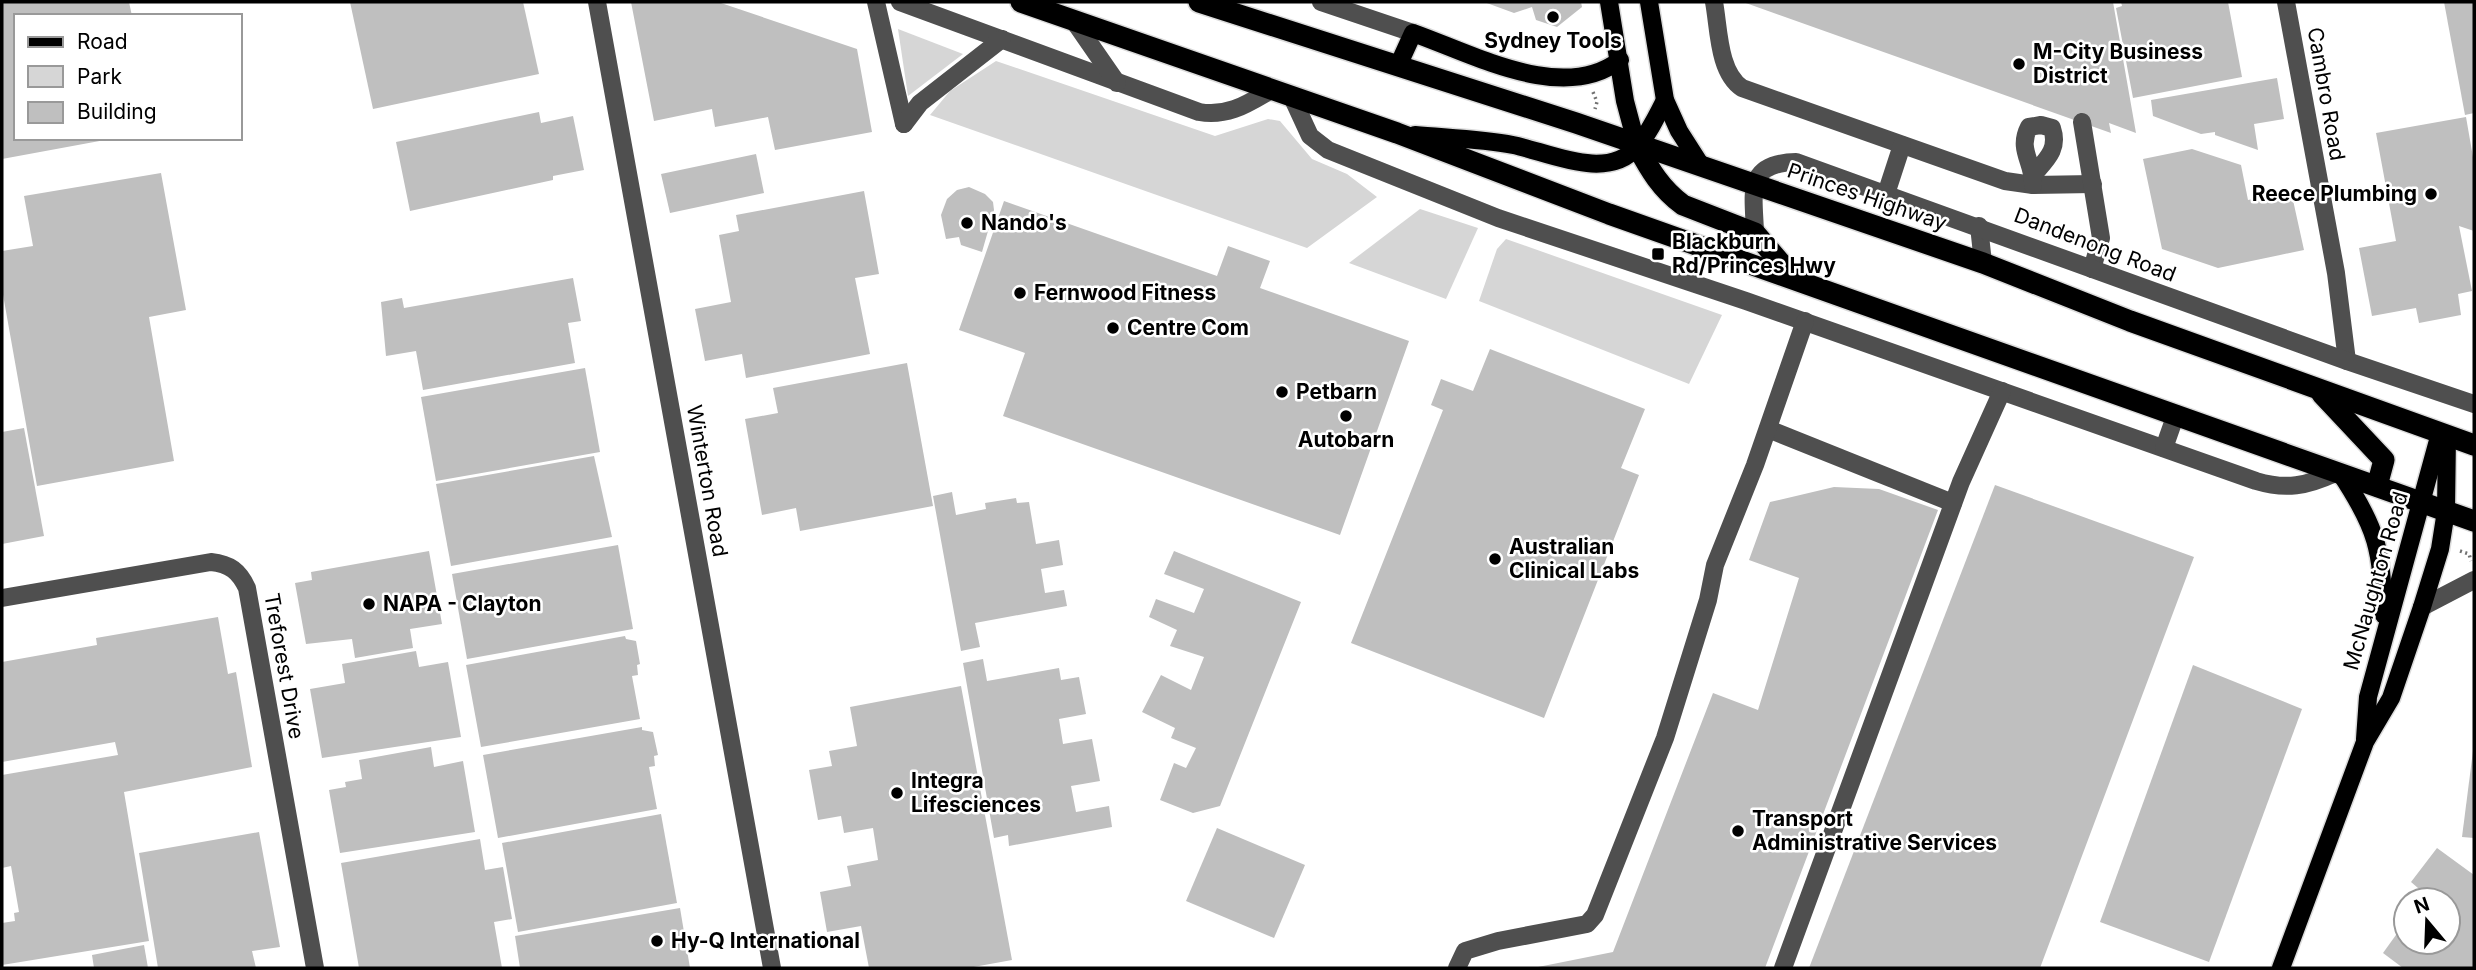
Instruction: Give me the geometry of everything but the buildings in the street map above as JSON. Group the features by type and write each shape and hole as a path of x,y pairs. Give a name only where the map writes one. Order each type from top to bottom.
{"highway":[{"path":"1021,2 1396,133 1598,210 1793,277 2474,521"},
{"name":"Princes Highway","path":"1199,2 1240,8 1398,66 1983,263 2130,321 2474,446"},
{"path":"1637,146 1651,173 1672,197 1683,205 1755,233 1793,277"},
{"path":"2319,390 2384,460 2378,486"}],"main road":[{"path":"1609,2 1625,101 1637,146"},
{"path":"1649,2 1665,100 1679,131 1702,167"},
{"path":"1398,66 1413,33 1556,80 1595,75 1620,60"},
{"path":"1396,133 1513,145 1579,163 1612,160 1637,146 1665,100"},
{"name":"McNaughton Road","path":"2365,742 2368,696 2385,628 2444,435"},
{"name":"McNaughton Road","path":"2281,968 2365,742 2390,698 2440,549 2446,511 2444,435"},
{"path":"2338,473 2358,500 2379,543 2385,628"}],"street":[{"name":"Winterton Road","path":"597,2 772,968"},
{"path":"876,2 904,124 920,103 1002,39"},
{"path":"900,2 1117,83 1211,114 1235,110 1271,90"},
{"path":"1321,2 1413,33"},
{"path":"1714,2 1726,68 1732,82 1742,88 2005,181 2033,179 2093,184"},
{"name":"Cambro Road","path":"2287,2 2336,273 2347,361"},
{"path":"1074,21 1117,83"},
{"path":"1292,97 1310,136 1328,150 1498,218 1805,321 2272,486 2302,485 2338,473"},
{"path":"2082,122 2101,238 2092,269"},
{"path":"1886,194 1902,145"},
{"name":"Dandenong Road","path":"1754,184 1759,174 1769,166 1796,162 2347,361 2474,404"},
{"path":"1754,184 1755,233"},
{"path":"1979,226 1983,263"},
{"path":"1457,968 1465,951 1498,941 1587,924 1595,915 1665,738 1709,600 1716,565 1768,429 1805,321"},
{"path":"1783,968 1953,503 2002,391"},
{"path":"2164,448 2176,414"},
{"path":"1768,429 1953,503"},
{"name":"Treforest Drive","path":"2,598 211,562 226,563 241,575 247,588 315,968"},
{"path":"2422,607 2474,580"}],"path":[{"path":"1593,92 1597,102 1595,109"},
{"path":"1597,102 1608,103"},
{"path":"2458,550 2469,554 2474,570"}],"green space":[{"path":"898,29 963,54 908,96"},
{"path":"996,61 1215,136 1268,119 1280,121 1312,159 1347,174 1377,197 1307,248 930,115 950,91"},
{"path":"1420,209 1478,228 1446,299 1349,263"},
{"path":"1506,239 1722,315 1689,384 1479,301 1497,249"}],"place":[{"name":"Sydney Tools","path":"1553,17"},
{"name":"M-City Business District","path":"2019,64"},
{"name":"Reece Plumbing","path":"2431,194"},
{"name":"Nando's","path":"967,223"},
{"name":"Blackburn Rd/Princes Hwy","path":"1658,254"},
{"name":"Fernwood Fitness","path":"1020,293"},
{"name":"Centre Com","path":"1113,328"},
{"name":"Petbarn","path":"1282,392"},
{"name":"Autobarn","path":"1346,416"},
{"name":"Australian Clinical Labs","path":"1495,559"},
{"name":"NAPA - Clayton","path":"369,604"},
{"name":"Integra Lifesciences","path":"897,793"},
{"name":"Transport Administrative Services","path":"1738,831"},
{"name":"Hy-Q International","path":"657,941"}]}
